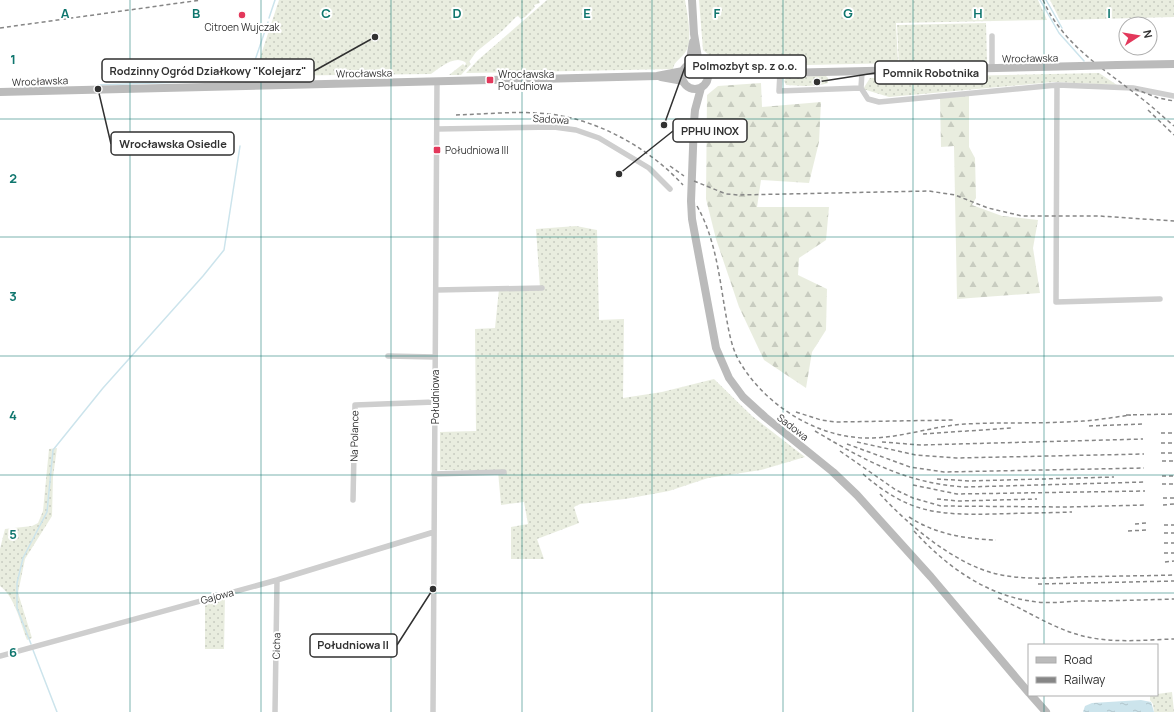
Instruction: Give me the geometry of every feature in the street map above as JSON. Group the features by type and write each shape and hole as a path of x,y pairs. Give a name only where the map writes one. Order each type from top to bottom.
{"main road":[{"path":"692,0 694,34 700,64 708,77 701,88 690,88 683,81 694,34"},
{"path":"686,68 700,64"},
{"name":"Wrocławska","path":"708,77 743,74 1174,64"},
{"name":"Wrocławska","path":"657,76 686,68"},
{"name":"Wrocławska","path":"0,92 426,82 437,83 451,81 657,76 683,81"},
{"name":"Sadowa","path":"690,88 695,110"},
{"name":"Sadowa","path":"701,88 695,110 691,210 716,348 729,378 743,397 857,495 931,577 1028,691"},
{"path":"1032,696 1046,712"}],"street":[{"path":"992,36 992,69"},
{"path":"862,72 861,88 868,98 879,102 1057,85 1132,88 1174,96"},
{"path":"780,74 779,91 861,88"},
{"name":"Południowa","path":"433,712 437,83"},
{"path":"1057,85 1056,302 1160,299"},
{"name":"Sadowa","path":"437,126 554,126 576,130 599,138 643,165 670,189"},
{"path":"436,290 542,288"},
{"path":"388,356 435,358"},
{"name":"Na Polance","path":"353,500 355,405 435,402"},
{"path":"434,474 504,472"},
{"name":"Gajowa","path":"0,656 277,580 434,532"},
{"name":"Cicha","path":"275,712 277,580"}],"green space":[{"path":"279,0 539,0 540,3 534,5 535,7 525,17 521,19 518,16 516,17 502,31 476,52 469,62 471,64 461,75 449,75 463,64 465,66 466,63 457,60 448,63 431,74 254,76"},
{"path":"547,0 685,0 689,26 688,46 673,69 466,73 478,60"},
{"path":"699,0 1038,0 1047,20 896,23 898,63 720,67 720,64 703,50"},
{"path":"1050,0 1174,0 1174,17 1118,16 1118,18 1060,20"},
{"path":"986,23 987,63 899,67 897,25"},
{"path":"1099,73 1117,85 1054,82 889,97 863,89 870,78"},
{"path":"826,76 828,78 828,83 818,85 786,85 784,81 787,77"},
{"path":"761,83 762,107 821,102 819,142 809,183 761,180 757,207 829,207 826,240 799,258 798,275 827,289 826,330 812,352 806,388 764,360 739,307 716,239 706,199 707,95 718,86"},
{"path":"969,96 969,147 975,158 976,198 972,205 1002,216 1038,220 1033,248 1040,293 957,299 954,146 941,147 940,98"},
{"path":"576,226 597,230 599,320 624,319 623,398 662,392 714,379 752,416 805,457 761,470 708,478 669,491 625,499 580,504 574,507 579,523 537,539 544,559 511,559 511,527 528,524 524,502 501,505 498,471 440,470 440,432 476,431 475,329 495,328 499,289 540,288 536,229"},
{"path":"57,448 53,477 52,516 25,559 18,593 32,638 27,640 10,597 0,586 0,549 5,529 32,526 38,523 43,511 49,449"},
{"path":"225,596 224,649 205,649 205,602"},
{"path":"1172,692 1174,712 1154,712 1150,696 1158,696 1158,694"}],"water":[{"path":"1141,700 1151,702 1154,712 1083,712 1085,706 1092,703"}],"waterway":[{"path":"269,18 275,0"},
{"path":"1040,0 1059,33 1084,61"},
{"path":"1046,0 1062,28"},
{"path":"250,75 268,22"},
{"path":"98,85 242,80 250,76 253,79 274,79"},
{"path":"59,85 68,85"},
{"path":"21,87 29,86"},
{"path":"38,86 49,86"},
{"path":"31,644 17,608 17,583 23,558 47,512 53,450 103,388 203,276 224,250 240,146"},
{"path":"33,650 57,712"}],"railway":[{"path":"0,28 201,0"},
{"path":"1043,0 1051,16 1073,43 1099,66 1145,101 1174,126"},
{"path":"1135,89 1158,98 1174,101"},
{"path":"1148,110 1174,135"},
{"path":"456,115 532,113 557,115 592,124 626,140 656,160 683,185"},
{"path":"670,166 684,176"},
{"path":"694,181 726,194 929,191 955,195 988,208 1022,216 1099,216 1174,221"},
{"path":"697,206 712,243 730,334 737,357 761,390 777,404 812,426 832,433 852,437 873,438 896,436 953,425 1068,422 1131,415"},
{"path":"796,412 821,420 836,422 954,420"},
{"path":"1126,415 1174,414"},
{"path":"1089,426 1143,424"},
{"path":"923,434 1011,428"},
{"path":"815,431 851,452 887,469 905,476 945,485 966,487 1145,482"},
{"path":"1161,433 1174,433"},
{"path":"882,442 921,445 1143,439"},
{"path":"857,442 916,455 956,458 1144,454"},
{"path":"1161,443 1174,443"},
{"path":"847,444 910,467 944,472 1144,468"},
{"path":"840,451 896,490 913,498 941,506 1067,507 1145,505"},
{"path":"1161,453 1174,453"},
{"path":"1162,461 1174,461"},
{"path":"863,474 895,497 925,509 941,512 957,514 1072,512"},
{"path":"1162,476 1174,476"},
{"path":"937,479 969,481 1114,477"},
{"path":"1162,484 1174,484"},
{"path":"913,485 957,494 1145,491"},
{"path":"880,494 919,531 949,553 965,562 997,574 1036,578 1174,575"},
{"path":"1163,498 1174,498"},
{"path":"937,499 959,501 1037,499"},
{"path":"1163,505 1174,504"},
{"path":"909,517 929,528 962,537 996,540"},
{"path":"1135,524 1146,523"},
{"path":"1164,525 1174,525"},
{"path":"1128,531 1146,530"},
{"path":"914,531 939,555 966,576 981,585 1013,597 1048,603 1174,599"},
{"path":"1164,533 1174,533"},
{"path":"1164,543 1174,543"},
{"path":"1164,553 1174,553"},
{"path":"1165,562 1174,561"},
{"path":"1038,584 1174,581"},
{"path":"998,598 1056,627 1088,637 1125,641 1174,639"}],"place":[{"name":"Citroen Wujczak","path":"242,15"},
{"name":"Rodzinny Ogród Działkowy \"Kolejarz\"","path":"375,37"},
{"name":"Wrocławska Południowa","path":"490,80"},
{"name":"Pomnik Robotnika","path":"817,82"},
{"name":"Wrocławska Osiedle","path":"98,89"},
{"name":"Polmozbyt sp. z o.o.","path":"664,125"},
{"name":"Południowa III","path":"437,150"},
{"name":"PPHU INOX","path":"619,174"},
{"name":"Południowa II","path":"433,589"}]}
